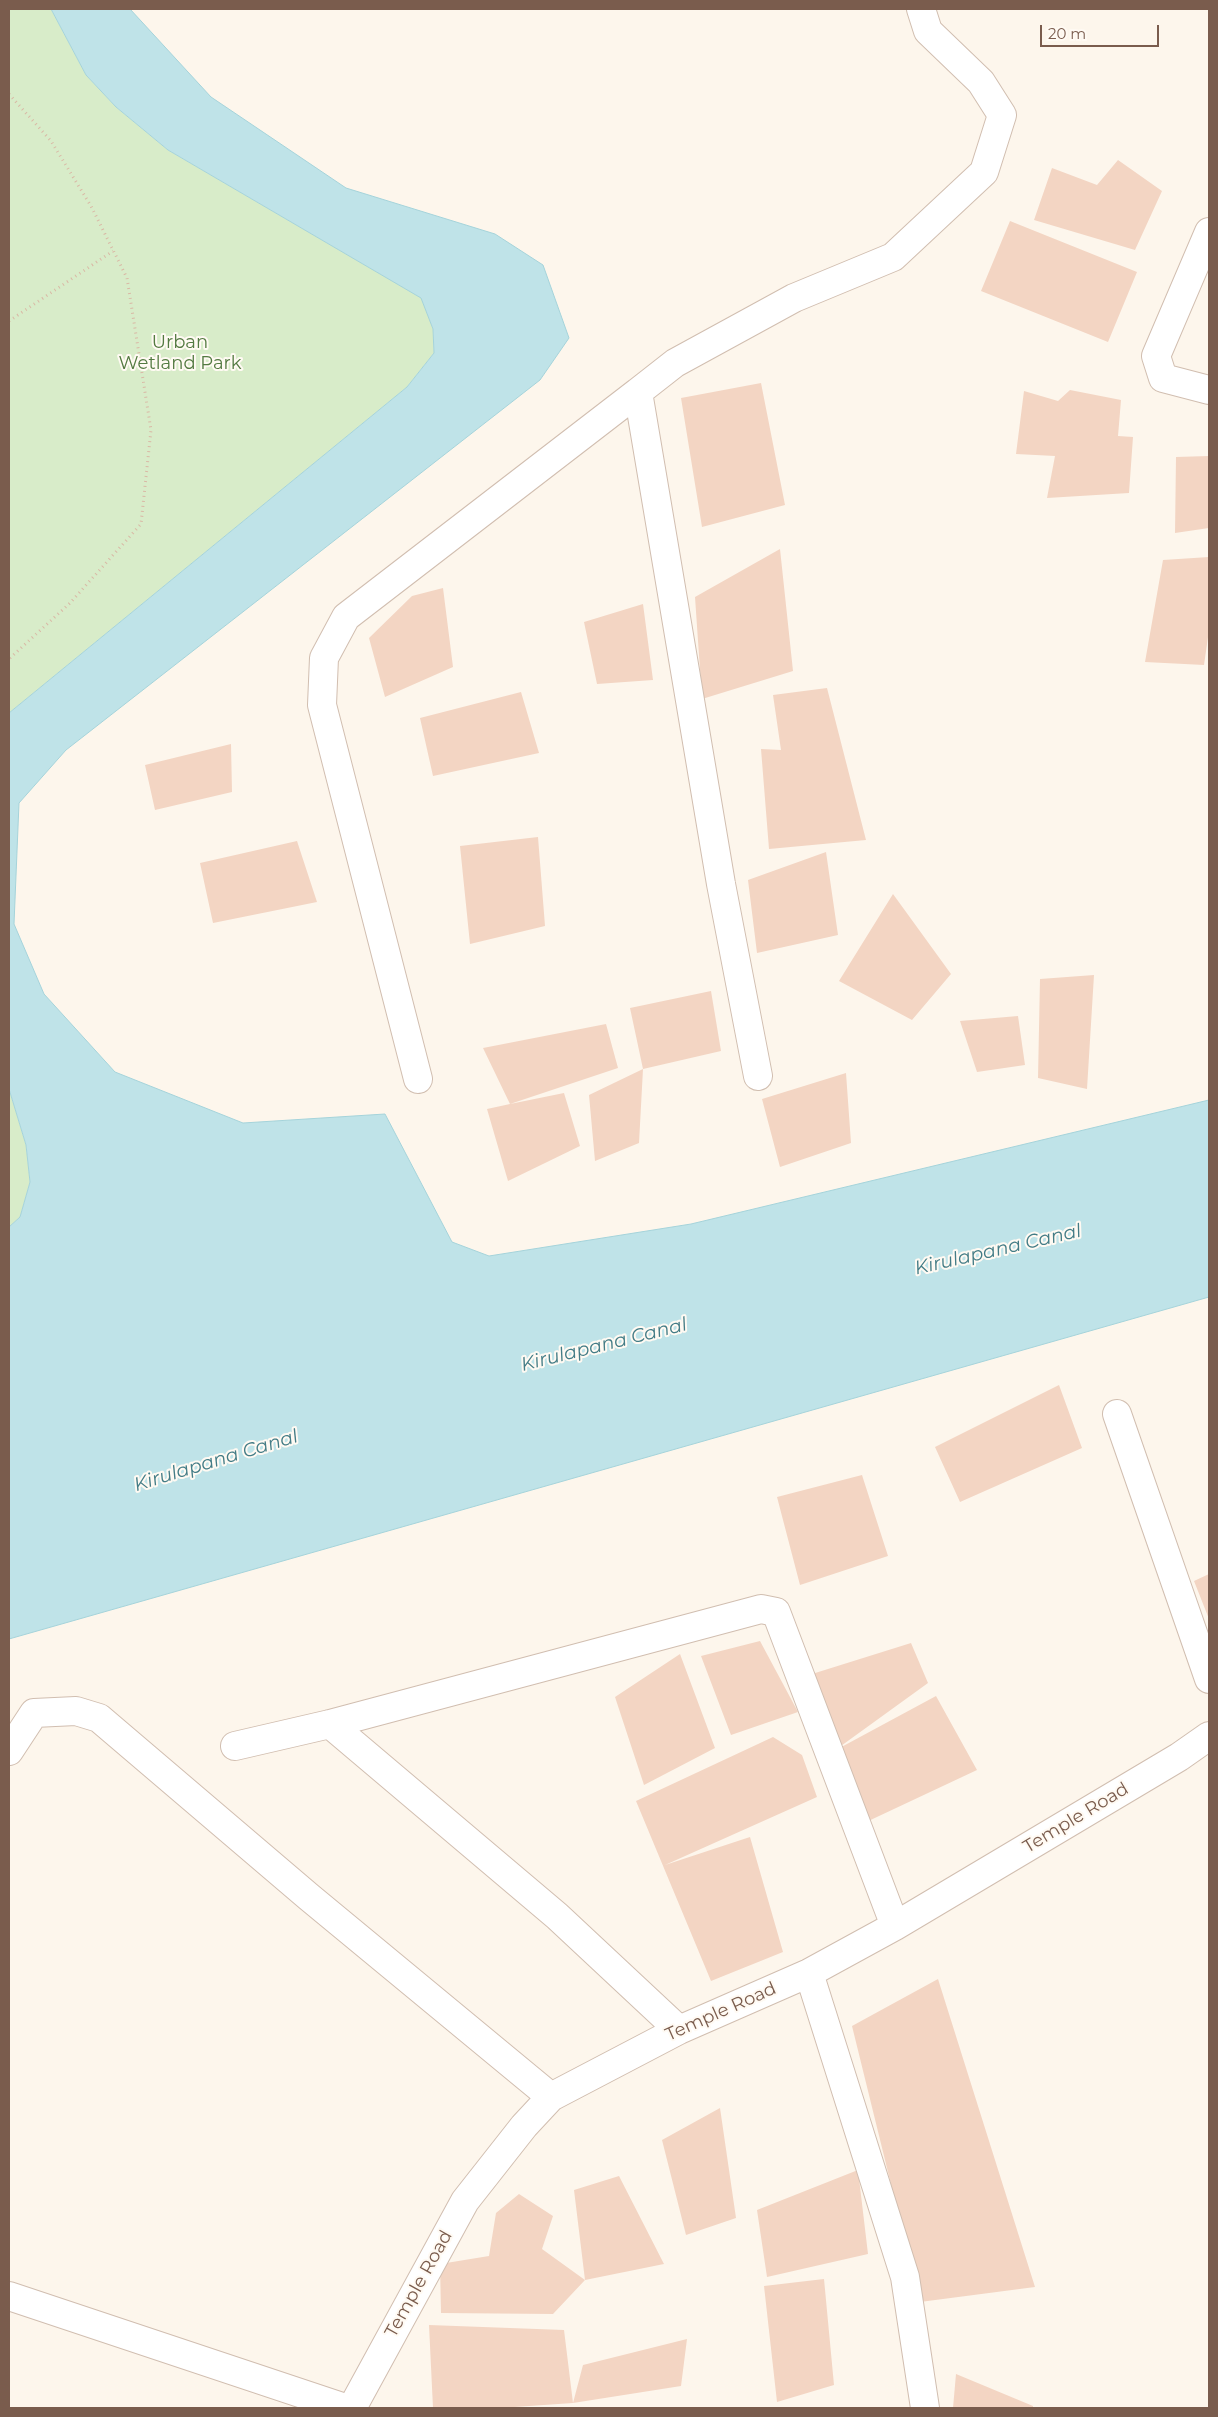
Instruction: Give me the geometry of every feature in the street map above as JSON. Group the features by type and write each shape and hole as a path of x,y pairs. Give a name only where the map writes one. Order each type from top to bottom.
{"street":[{"path":"418,1080 322,705 324,658 346,616 675,364 794,298 893,257 984,172 1002,114 981,82 928,30 921,9"},
{"path":"1209,232 1156,356 1164,378 1209,390"},
{"path":"638,392 720,884 758,1076"},
{"path":"1117,1414 1209,1679"},
{"path":"236,1746 330,1724 761,1609 776,1612 895,1926"},
{"path":"9,1752 34,1712 76,1711 99,1718 309,1898 551,2097"},
{"path":"330,1724 557,1916 679,2030"},
{"name":"Temple Road","path":"352,2408 465,2201 524,2126 551,2097 679,2030 809,1973 895,1926 1179,1757 1209,1736"},
{"path":"809,1973 905,2277 924,2408"},
{"path":"9,2296 345,2408"}],"path":[{"path":"9,94 51,142 91,206 127,278 151,430 141,524 70,603 9,659"},
{"path":"9,321 113,251"}],"green space":[{"name":"Urban Wetland Park","path":"9,9 51,9 86,75 116,107 168,150 422,298 433,329 434,353 407,387 9,713"},
{"path":"9,1089 26,1145 30,1182 20,1217 9,1227"}],"water":[{"name":"Kirulapana Canal","path":"51,9 130,9 211,97 346,188 495,234 543,265 569,338 540,380 66,750 19,803 14,924 44,994 115,1072 243,1123 385,1114 452,1242 489,1256 691,1224 1209,1100 1209,1297 9,1639 9,1227 20,1217 30,1182 26,1145 9,1089 9,713 407,387 434,353 433,329 421,298 168,150 116,107 86,75"}],"building":[{"path":"1118,160 1162,191 1135,250 1034,220 1052,168 1097,185"},
{"path":"1010,221 1137,272 1108,342 981,291"},
{"path":"761,383 785,505 702,527 681,398"},
{"path":"1070,390 1121,400 1118,436 1133,437 1129,493 1047,498 1055,456 1016,454 1024,391 1058,401"},
{"path":"1209,456 1209,528 1175,533 1176,457"},
{"path":"780,549 793,671 702,699 695,597"},
{"path":"1209,557 1209,630 1204,665 1145,662 1163,560"},
{"path":"443,588 453,667 385,697 369,638 412,596"},
{"path":"643,604 653,680 597,684 584,622"},
{"path":"827,688 866,840 769,849 761,749 781,750 773,695"},
{"path":"521,692 539,753 433,776 420,718"},
{"path":"231,744 232,792 155,810 145,765"},
{"path":"538,837 545,926 470,944 460,846"},
{"path":"297,841 317,902 213,923 200,863"},
{"path":"826,852 838,935 757,953 748,880"},
{"path":"893,894 951,974 912,1020 839,981"},
{"path":"1094,975 1087,1089 1038,1078 1040,979"},
{"path":"711,991 721,1051 643,1069 630,1008"},
{"path":"1018,1016 1025,1065 977,1072 960,1021"},
{"path":"606,1024 618,1068 510,1104 483,1048"},
{"path":"643,1069 639,1143 595,1161 589,1095"},
{"path":"846,1073 851,1143 780,1167 762,1099"},
{"path":"564,1093 580,1146 508,1181 487,1109"},
{"path":"1059,1385 1082,1448 960,1502 935,1447"},
{"path":"862,1475 888,1556 800,1585 777,1497"},
{"path":"1209,1574 1209,1619 1194,1581"},
{"path":"760,1641 798,1712 731,1735 701,1656"},
{"path":"911,1643 928,1683 834,1751 812,1674"},
{"path":"680,1654 715,1748 644,1785 615,1697"},
{"path":"936,1696 977,1770 862,1824 834,1751"},
{"path":"773,1737 802,1755 817,1797 665,1865 750,1837 783,1952 711,1981 636,1801"},
{"path":"938,1979 1035,2287 920,2302 852,2026"},
{"path":"720,2108 736,2218 686,2235 662,2140"},
{"path":"858,2170 868,2254 767,2277 757,2210"},
{"path":"619,2176 664,2264 585,2280 574,2190"},
{"path":"519,2194 553,2216 542,2249 585,2280 553,2314 441,2313 440,2264 489,2256 496,2213"},
{"path":"824,2279 834,2385 777,2402 764,2286"},
{"path":"429,2325 564,2330 573,2403 500,2408 433,2408"},
{"path":"687,2339 681,2386 573,2403 583,2365"},
{"path":"956,2374 1033,2406 1033,2408 953,2408"}]}
